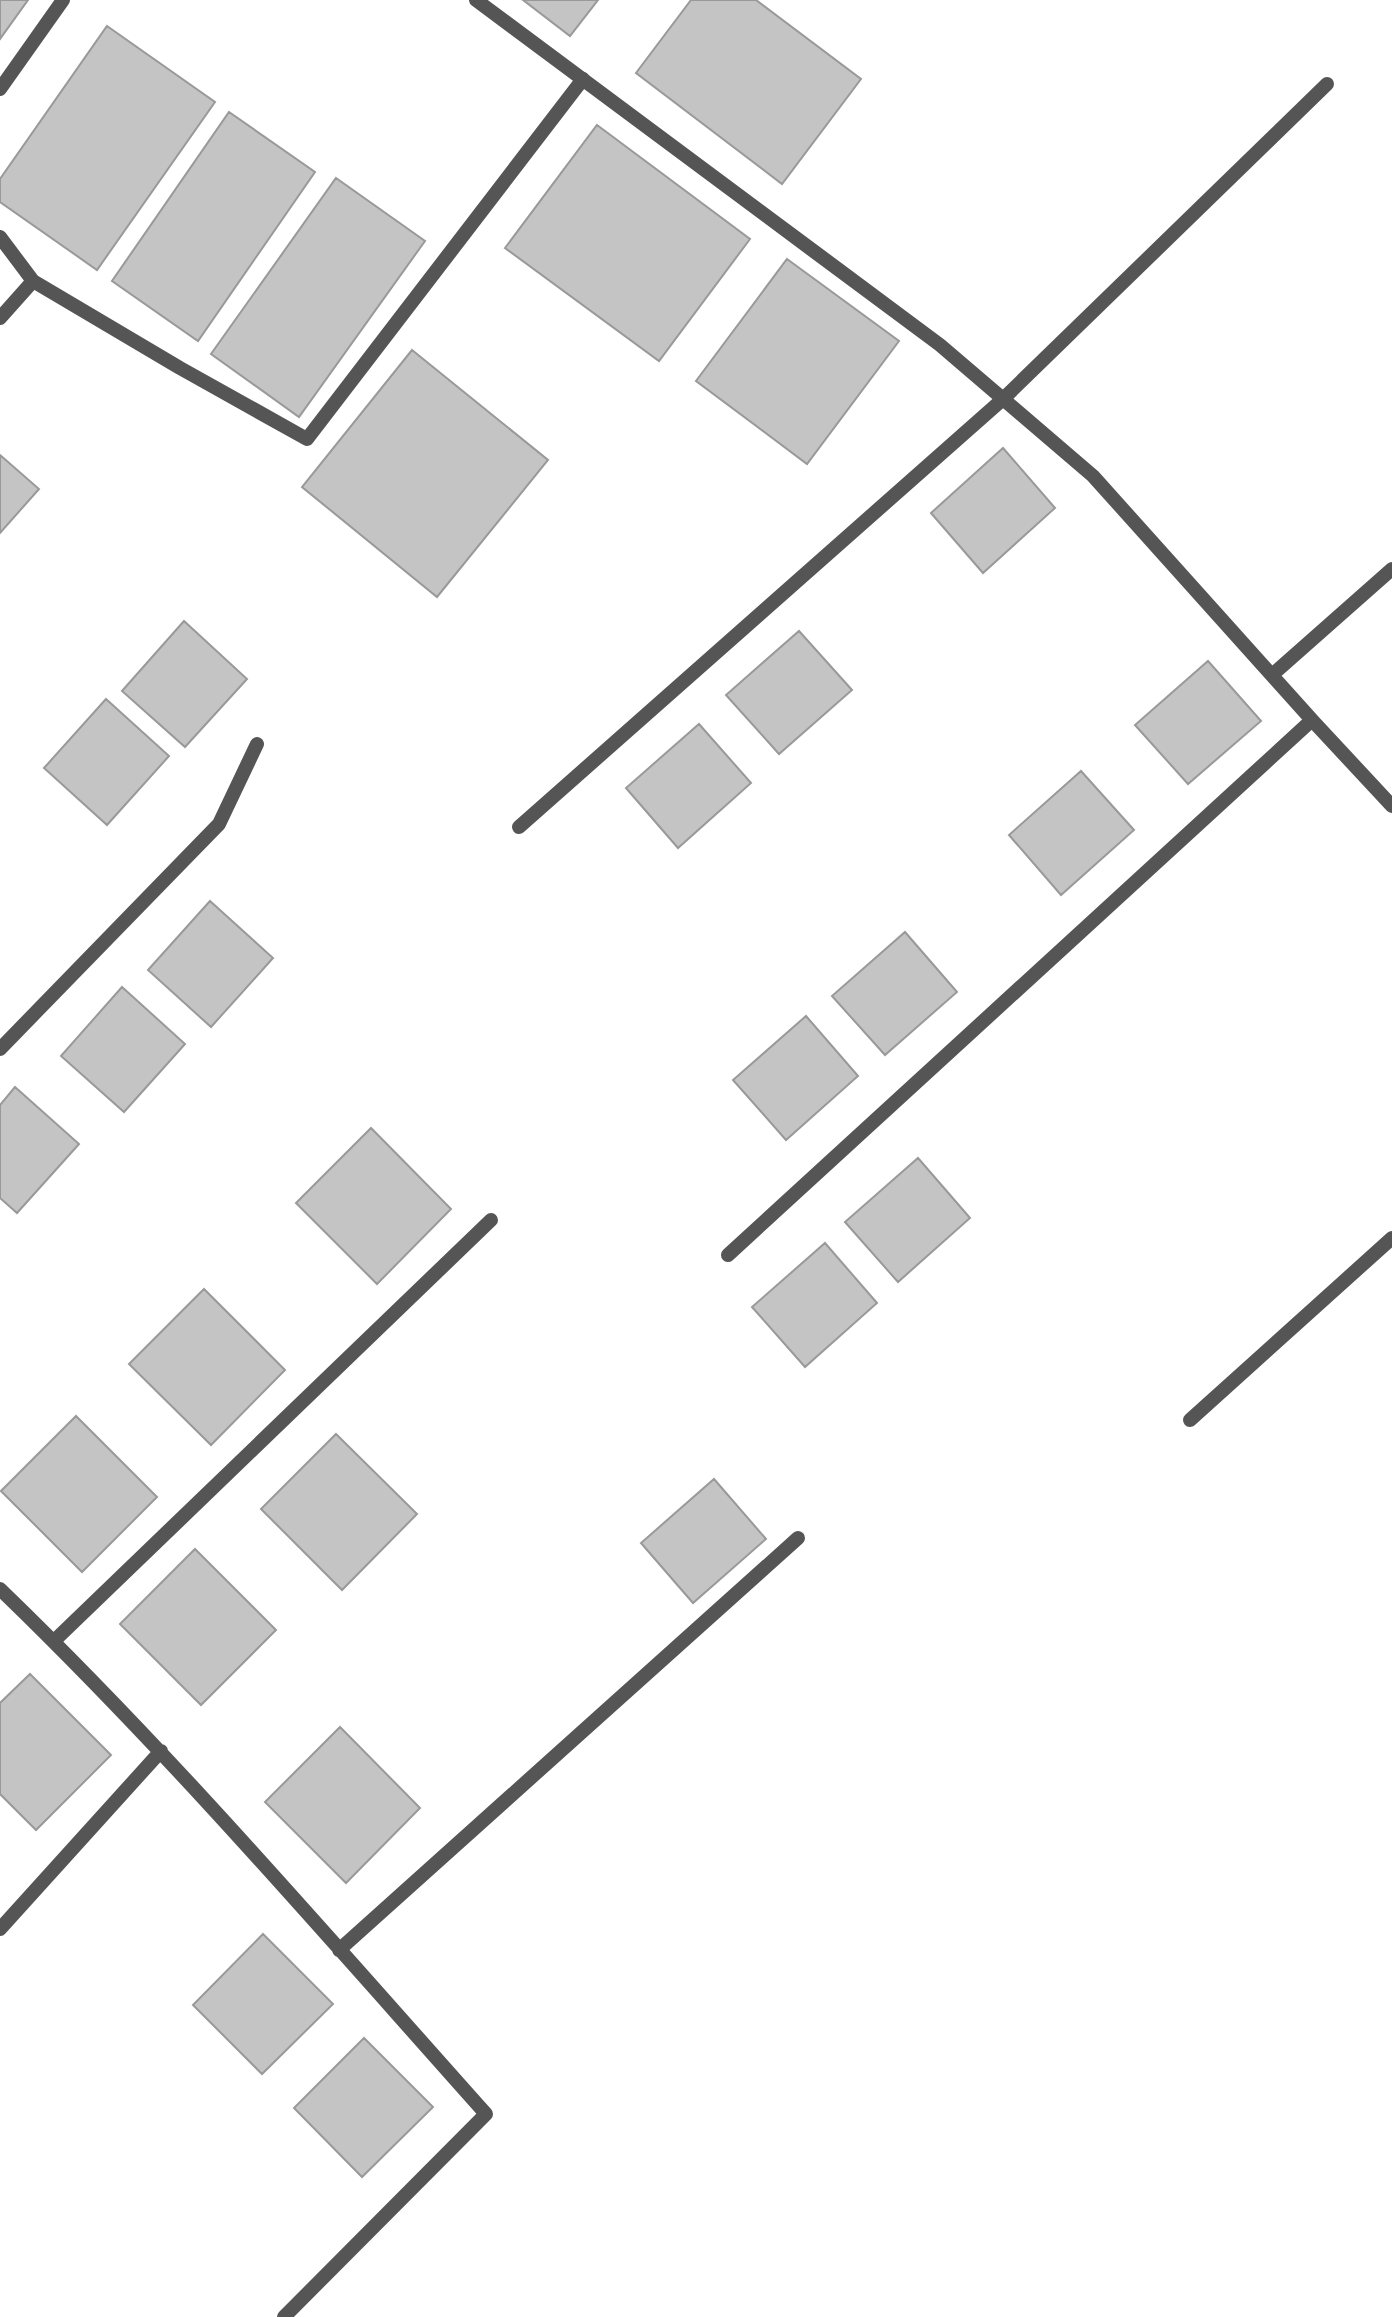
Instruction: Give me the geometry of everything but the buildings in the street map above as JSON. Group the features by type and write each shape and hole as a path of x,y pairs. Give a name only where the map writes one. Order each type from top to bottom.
{"street":[{"path":"0,89 64,0"},
{"path":"476,0 940,345 1093,475 1392,806"},
{"path":"0,237 33,281 307,439 583,79"},
{"path":"519,827 1003,399 1327,84"},
{"path":"0,318 33,281"},
{"path":"1272,675 1392,569"},
{"path":"729,1255 1312,720"},
{"path":"0,1049 219,824 257,744"},
{"path":"54,1641 491,1220"},
{"path":"1190,1420 1392,1238"},
{"path":"340,1950 799,1538"},
{"path":"0,1589 161,1751 486,2114 284,2317"},
{"path":"0,1929 161,1751"}]}
